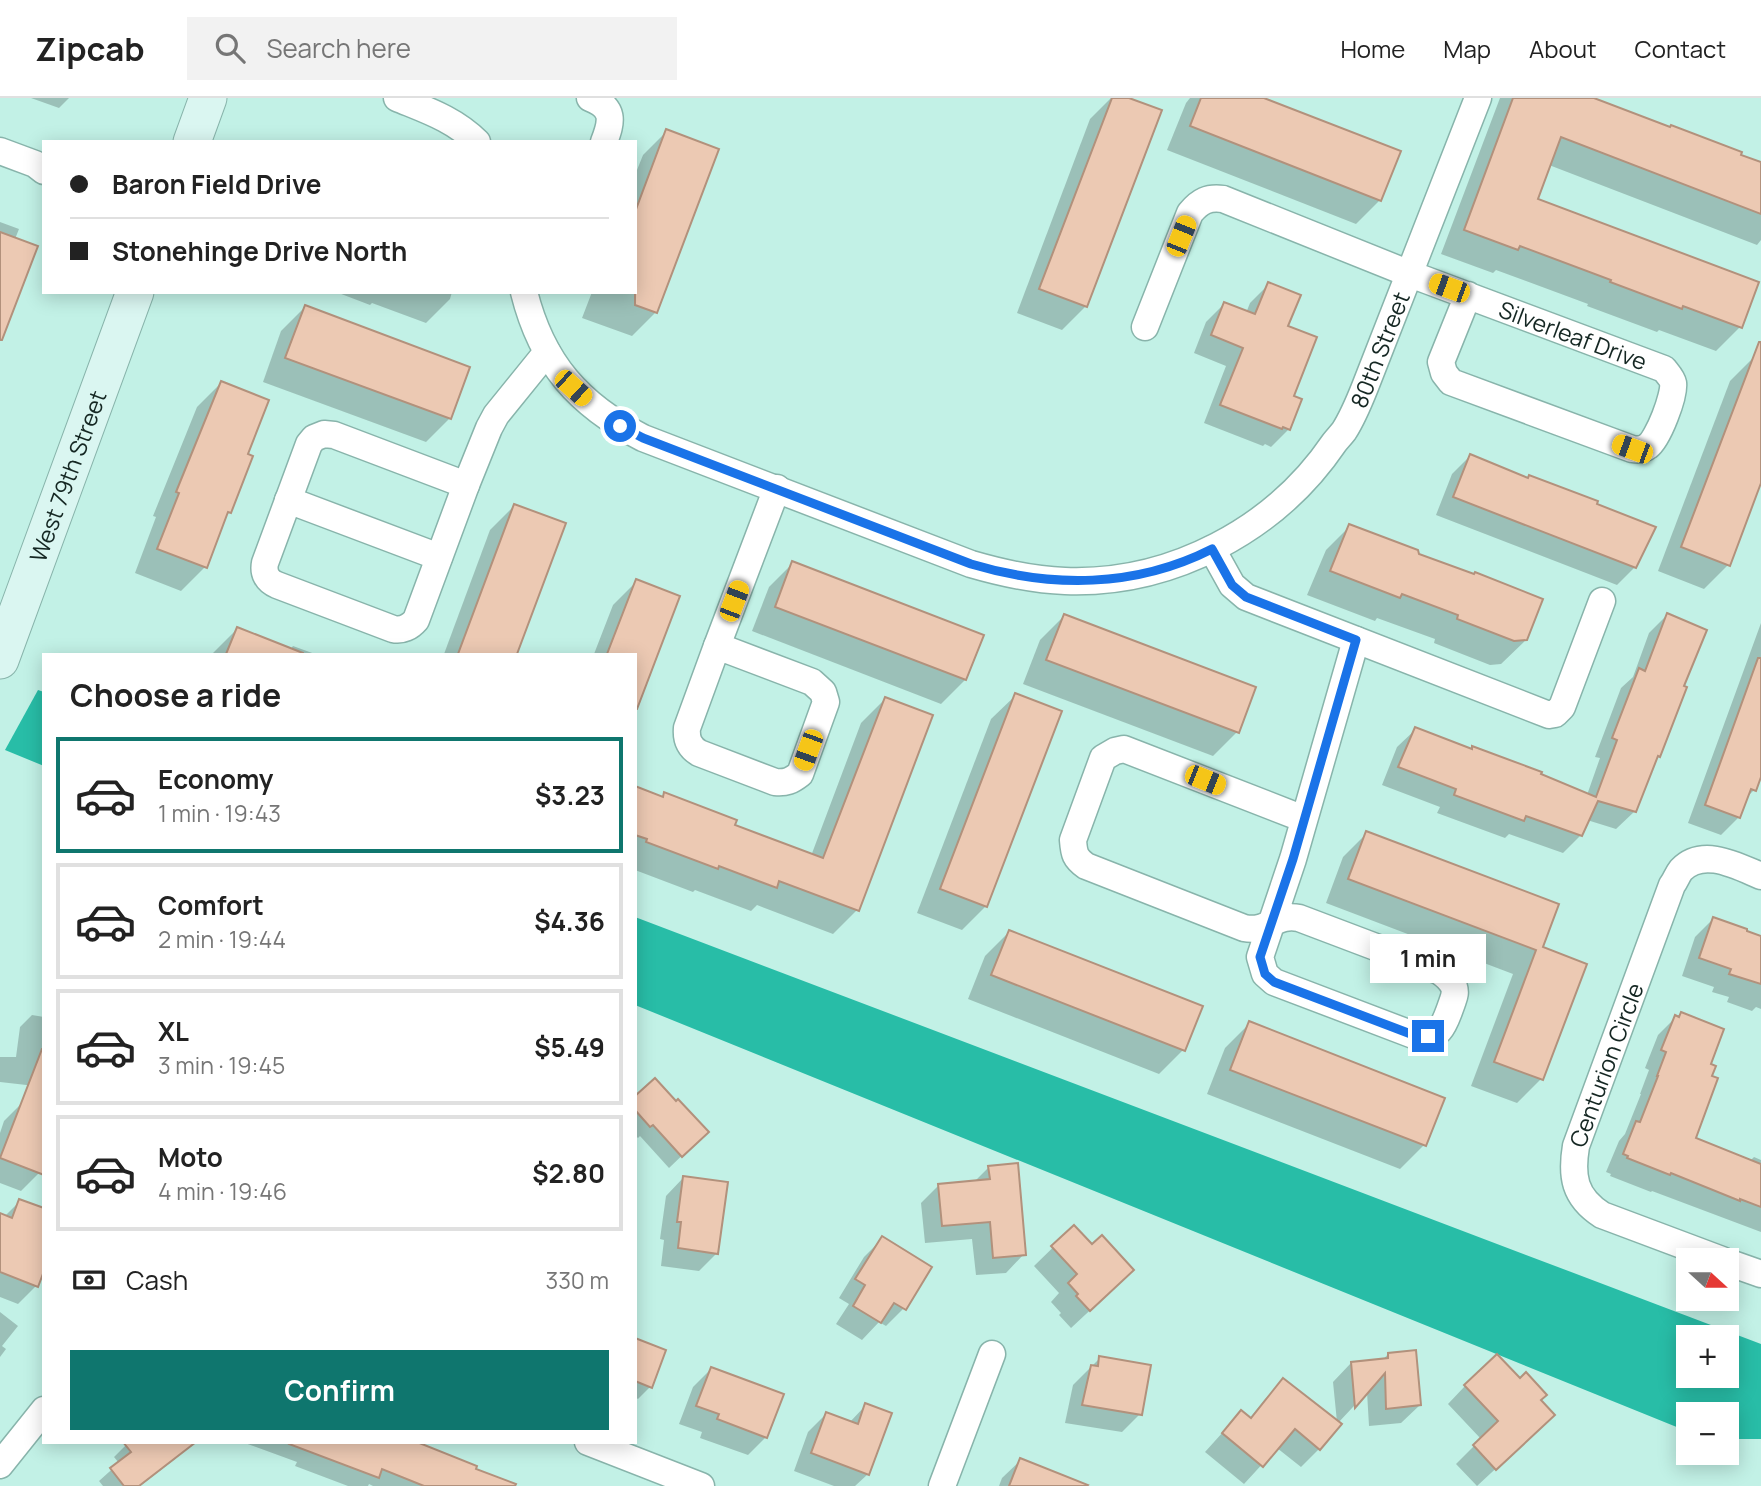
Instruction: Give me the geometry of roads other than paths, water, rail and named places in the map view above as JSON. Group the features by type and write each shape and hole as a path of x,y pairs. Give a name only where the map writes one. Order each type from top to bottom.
{"main road":[{"path":"193,140 208,98"},
{"name":"West 79th Street","path":"0,660 134,294"}],"street":[{"path":"397,98 452,121 475,140"},
{"path":"590,98 602,104 611,118 605,140"},
{"name":"80th Street","path":"525,294 537,333 556,367 573,388 598,411 643,438 971,564 1031,578 1068,581 1118,577 1166,567 1212,549 1256,524 1304,482 1329,453 1343,433 1360,399 1478,98"},
{"path":"0,151 41,166"},
{"name":"Silverleaf Drive","path":"1145,327 1190,213 1198,204 1213,197 1223,199 1410,274 1468,295 1664,369 1673,383 1673,394 1651,445 1640,450 1632,449 1451,382 1444,373 1441,362 1468,295"},
{"path":"466,485 334,435 324,434 314,438 309,444 265,563 264,570 268,580 393,629 404,629 411,625 496,415 547,352"},
{"path":"718,646 813,682 823,692 826,702 800,774 788,782 775,782 699,753 687,740 687,728 777,488"},
{"path":"288,500 439,557"},
{"path":"1212,549 1232,585 1246,597 1549,715 1555,714 1562,707 1602,601"},
{"path":"1304,819 1124,749 1103,758 1073,840 1074,853 1086,866 1244,928 1252,929 1282,921 1439,971 1446,975 1454,987 1455,995 1446,1022 1433,1035 1419,1037 1274,982 1265,974 1260,957 1282,921 1304,819 1356,640"},
{"name":"Centurion Circle","path":"1690,1248 1611,1219 1595,1210 1574,1181 1576,1146 1672,885 1682,869 1699,860 1712,859 1761,876"},
{"name":"Centurion Circle","path":"1740,1266 1761,1274"},
{"path":"942,1486 992,1354"},
{"path":"0,1465 42,1412"},
{"path":"593,1444 701,1486"}]}
